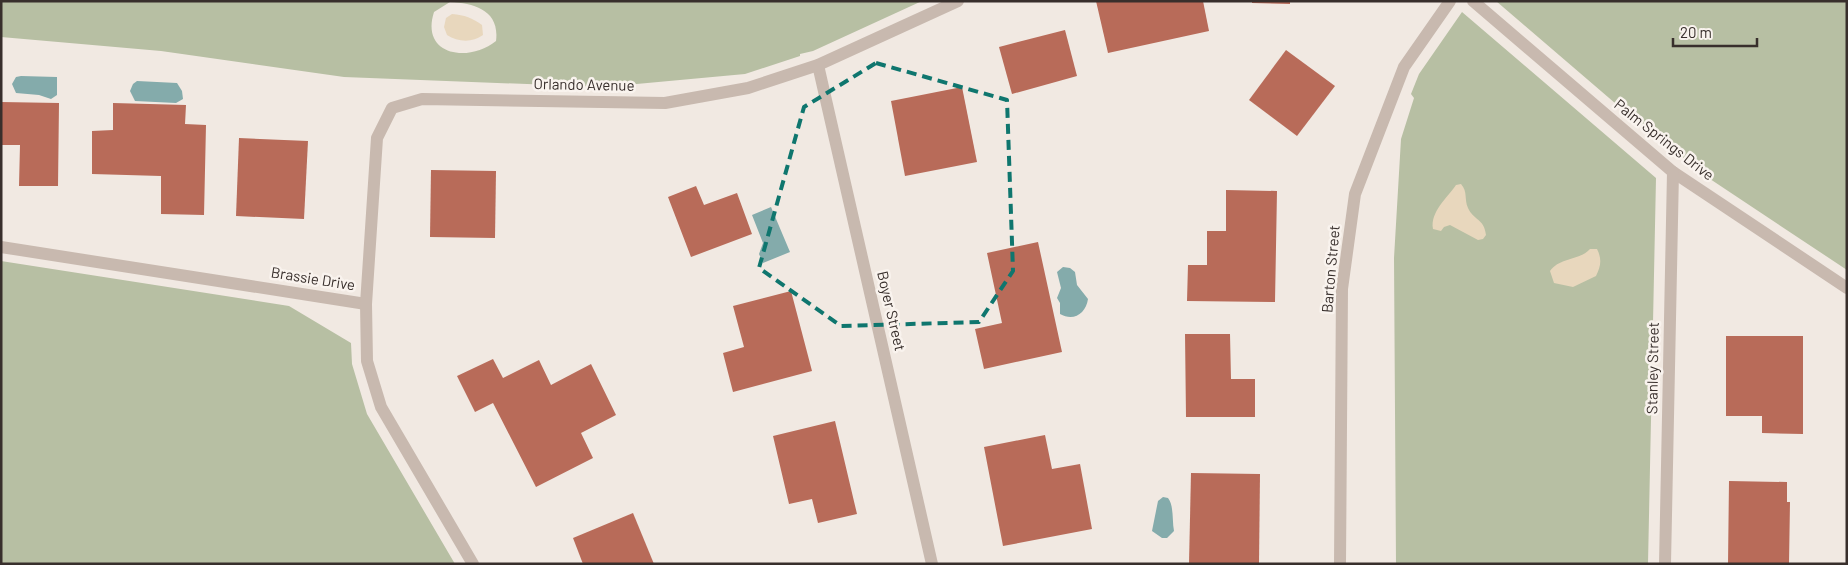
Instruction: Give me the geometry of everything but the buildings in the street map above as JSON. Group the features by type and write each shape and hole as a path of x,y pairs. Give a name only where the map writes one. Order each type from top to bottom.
{"street":[{"name":"Orlando Avenue","path":"366,304 377,138 392,108 422,99 664,103 748,88 818,65 958,1"},
{"name":"Barton Street","path":"1340,564 1342,289 1355,194 1404,67 1450,1"},
{"name":"Palm Springs Drive","path":"1473,1 1673,172 1847,288"},
{"name":"Boyer Street","path":"818,65 932,564"},
{"name":"Stanley Street","path":"1665,564 1673,172"},
{"name":"Brassie Drive","path":"1,247 366,304 368,361 381,407 473,564"}],"highlighted area":[{"path":"876,63 1007,100 1013,271 979,322 841,326 759,268 804,107"}],"green space":[{"path":"1,1 922,1 813,51 745,74 604,87 344,77 161,51 1,37","holes":["450,2 477,7 490,16 494,22 496,41 485,48 473,52 461,53 450,51 440,46 434,38 432,27 434,12"]},
{"path":"1496,1 1847,1 1847,270 1689,165 1689,158 1679,158"},
{"path":"1462,12 1656,178 1648,564 1396,564 1394,258 1401,139 1414,98 1411,94 1419,74"},
{"path":"1,261 289,306 351,343 352,364 367,414 455,564 1,564"}],"sand":[{"path":"452,14 475,20 482,25 483,35 479,38 465,41 447,35 444,27 446,18"},
{"path":"1461,184 1470,212 1481,222 1485,229 1486,235 1483,239 1478,240 1450,225 1444,227 1441,231 1433,229 1434,217 1440,206 1456,185"},
{"path":"1590,249 1597,249 1600,256 1600,266 1596,276 1573,287 1554,283 1550,271 1554,267 1559,263 1581,256"}],"water":[{"path":"16,77 57,77 57,95 51,99 39,95 16,93 12,84"},
{"path":"137,81 177,83 182,91 183,99 176,103 135,101 130,91 133,84"},
{"path":"771,207 790,252 763,263 759,254 763,243 752,215"},
{"path":"1063,267 1070,268 1075,272 1077,285 1088,299 1082,312 1070,317 1060,314 1060,303 1057,298 1061,288 1057,272"},
{"path":"1163,497 1168,498 1170,501 1173,513 1174,531 1167,538 1162,538 1152,531 1158,501"}]}
